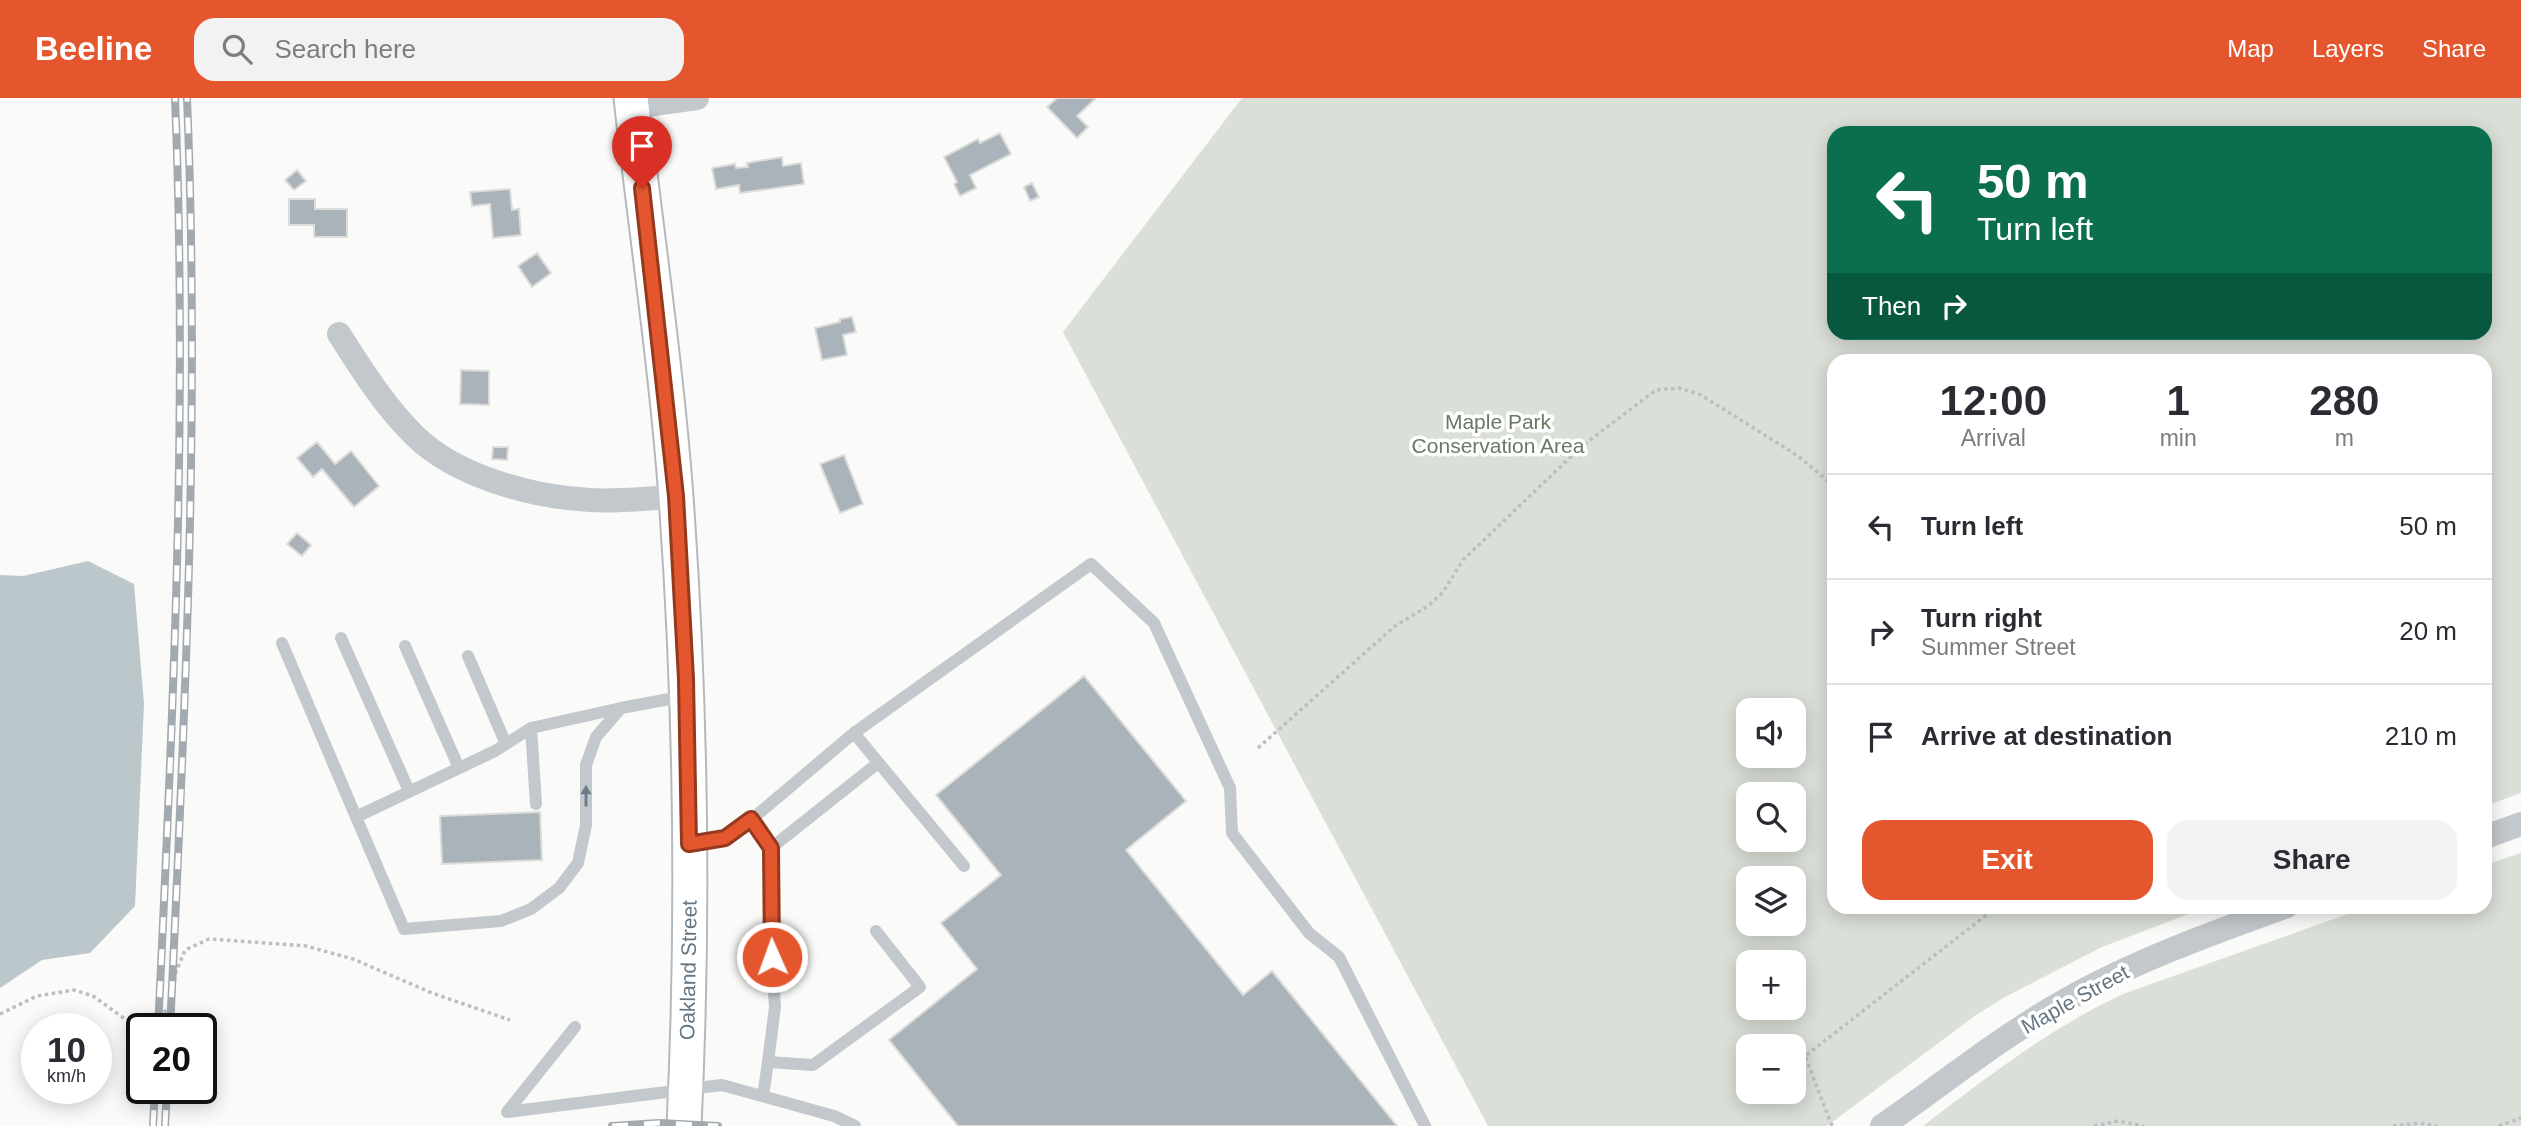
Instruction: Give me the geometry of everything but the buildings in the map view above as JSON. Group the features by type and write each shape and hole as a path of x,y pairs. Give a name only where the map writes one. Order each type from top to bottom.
{"main road":[{"name":"Oakland Street","path":"631,102 676,496 686,696 689,829 684,1126"}],"street":[{"path":"631,102 698,98"},
{"path":"339,334 376,391 417,438 440,456 473,472 505,485 542,494 590,500 676,496"},
{"path":"2492,834 2521,824"},
{"name":"Maple Street","path":"1882,1126 2010,1036 2065,1001 2160,955 2265,914"}],"lane":[{"path":"689,829 725,838 854,733 1091,564 1154,623 1230,788 1232,833 1308,933 1339,957 1425,1126"},
{"path":"341,638 409,791"},
{"path":"282,643 404,929 501,921 531,909 559,888 578,863 586,825 586,765 596,737 621,708"},
{"path":"405,646 459,768"},
{"path":"468,656 506,744"},
{"path":"356,817 459,768 531,728 686,696"},
{"path":"531,728 537,804"},
{"path":"854,733 964,866"},
{"path":"771,848 878,763"},
{"path":"751,819 771,848 770,932 775,1007 763,1096"},
{"path":"768,1062 813,1065 920,987 876,931"},
{"path":"575,1027 507,1112 722,1085 834,1116 855,1126"}],"path":[{"path":"1258,748 1395,626 1428,606 1443,592 1464,560 1572,455 1656,390 1679,388 1701,395 1798,456 1827,480"},
{"path":"1832,1126 1805,1056 1988,914"},
{"path":"0,1014 37,996 74,990 93,996 125,1019 149,1025 170,1007 176,972 185,950 209,939 306,946 353,959 432,993 510,1020"},
{"path":"2499,1126 2521,1118"},
{"path":"2094,1126 2118,1121 2144,1126"},
{"path":"2393,1126 2420,1123 2437,1126"}],"green space":[{"name":"Maple Park Conservation Area","path":"1242,98 2521,98 2521,793 2492,803 2492,354 1827,354 1827,914 2189,914 2102,947 2003,998 1976,1015 1827,1126 1488,1126 1063,332"},
{"path":"2521,853 2521,1126 1923,1126 2045,1038 2123,994 2347,914 2492,914 2492,863"}],"shaded area":[{"path":"88,561 134,584 144,704 135,906 90,953 42,960 0,988 0,575 23,576"}],"railway":[{"path":"159,1013 177,564 180,331 175,98"},
{"path":"171,1013 189,564 192,331 187,98"},
{"path":"153,1126 154,1104"},
{"path":"165,1126 166,1104"},
{"path":"612,1126 659,1123 718,1126"}],"route":[{"path":"642,188 676,496 686,679 689,844 725,838 751,819 771,848 772,957"}]}
